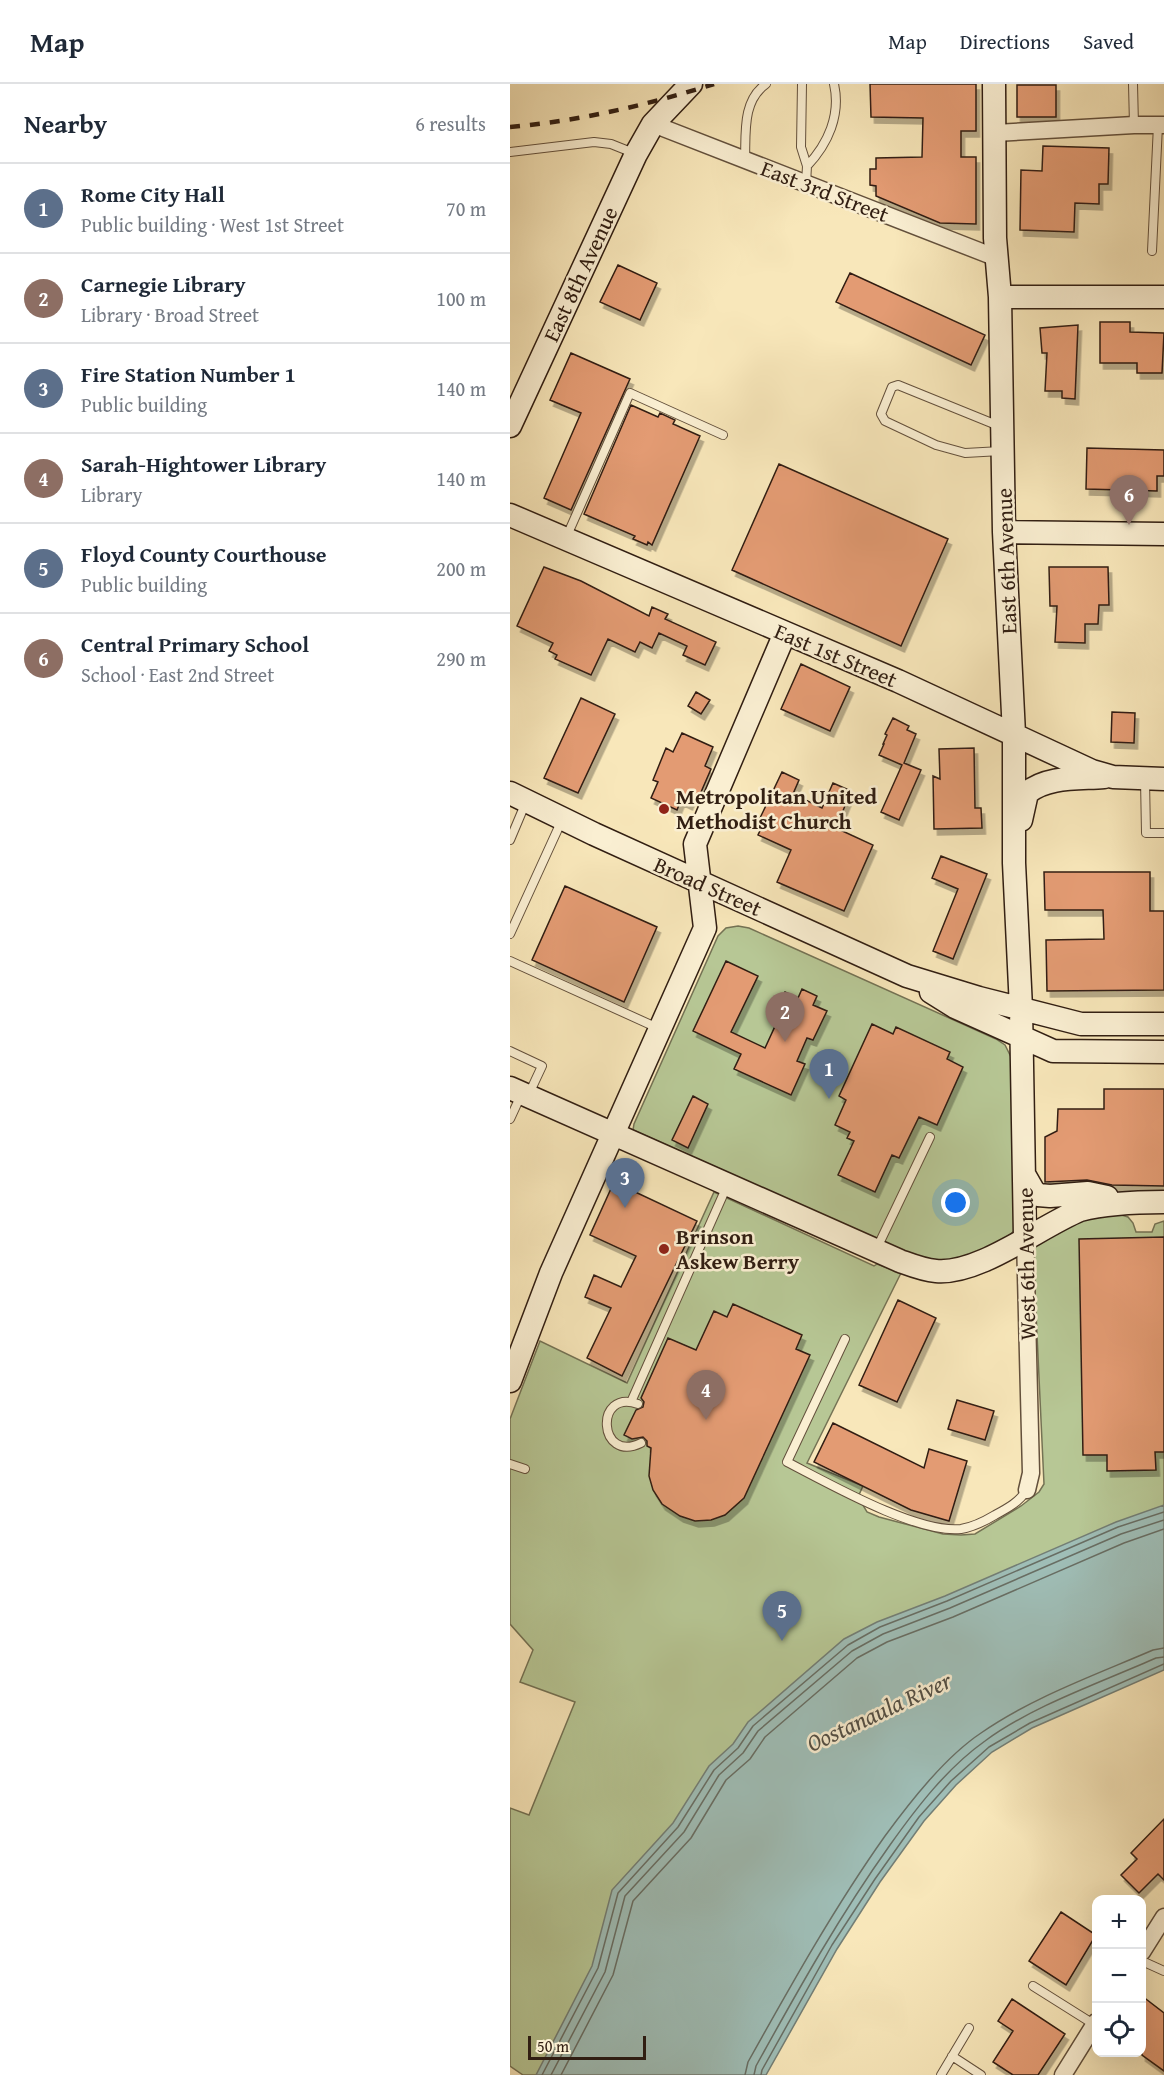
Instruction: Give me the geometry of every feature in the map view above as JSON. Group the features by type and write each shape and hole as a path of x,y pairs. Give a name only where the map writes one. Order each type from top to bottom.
{"street":[{"name":"East 8th Avenue","path":"510,426 636,154 653,124 692,84"},
{"name":"East 6th Avenue","path":"994,84 995,238 1000,297 1004,532 1014,734 1014,863 1021,1038"},
{"name":"East 3rd Street","path":"653,124 997,258"},
{"path":"995,134 1161,125"},
{"path":"1000,297 1164,297"},
{"name":"East 1st Street","path":"510,515 898,681 1092,771 1113,777 1154,779"},
{"path":"1004,532 1164,534"},
{"path":"510,1381 517,1343 551,1273 705,928 695,844 784,633"},
{"path":"1014,863 1027,793 1048,782 1113,777"},
{"name":"Broad Street","path":"518,797 907,976 979,998 1081,1024 1164,1024"},
{"name":"Broad Street","path":"907,976 955,1007 1053,1052 1164,1052"},
{"name":"West 6th Avenue","path":"1021,1038 1031,1473 1027,1490"},
{"path":"520,1092 919,1268 937,1271 955,1270 974,1264 1080,1210 1132,1202 1164,1202"},
{"path":"1025,1176 1038,1195 1088,1193 1132,1202"},
{"path":"1144,1949 1164,1917"},
{"path":"1063,2075 1092,2030"}],"lane":[{"path":"745,160 749,108 758,90 766,84"},
{"path":"802,84 801,147 807,166 806,184"},
{"path":"807,166 820,151 833,123 836,94 834,84"},
{"path":"1133,84 1134,125"},
{"path":"1152,251 1161,125"},
{"path":"510,152 594,142 611,144 636,154"},
{"path":"1002,427 898,385 892,387 880,414 885,422 936,445 966,453 1003,451"},
{"path":"566,539 630,393 723,435"},
{"path":"1154,779 1146,833 1164,833"},
{"path":"510,840 518,797"},
{"path":"510,934 563,819"},
{"path":"510,961 660,1029"},
{"path":"510,1051 542,1066 520,1092 510,1119"},
{"path":"875,1250 930,1137"},
{"path":"641,1443 631,1447 620,1445 611,1439 606,1429 606,1421 610,1411 619,1404 634,1403 728,1184"},
{"path":"845,1339 787,1462 901,1517 944,1529 963,1529 976,1525 1021,1499 1027,1490"},
{"path":"510,1464 525,1469"},
{"path":"1146,1963 1164,1971"},
{"path":"1033,1986 1092,2022"},
{"path":"940,2075 969,2028"},
{"path":"952,2056 981,2075"}],"green space":[{"path":"738,926 749,928 1005,1045 1011,1057 1015,1230 1010,1235 986,1249 961,1259 920,1259 633,1130 718,936 726,928"},
{"path":"714,1192 874,1266 877,1264 901,1273 807,1463 863,1486 858,1497 867,1512 943,1534 975,1534 1021,1506 1039,1492 1044,1484 1033,1249 1037,1242 1083,1217 1115,1213 1128,1217 1136,1232 1152,1232 1155,1224 1164,1221 1164,1581 631,2075 523,2075 510,2066 510,1808 529,1815 575,1702 520,1682 533,1650 510,1624 510,1419 540,1341 627,1383"}],"water":[{"name":"Oostanaula River","path":"1164,1505 1164,1670 1032,1728 992,1752 956,1785 924,1821 880,1882 837,1949 766,2075 536,2075 592,1966 612,1890 673,1823 709,1766 733,1744 748,1722 844,1639 877,1622 945,1596 1116,1522"}],"building":[{"path":"870,84 976,84 976,131 961,131 961,157 976,157 976,224 940,223 876,196 876,186 870,185 870,169 876,169 876,158 922,157 923,118 871,117"},
{"path":"1017,85 1056,85 1056,117 1017,117"},
{"path":"1043,146 1109,148 1108,184 1099,184 1099,204 1075,203 1074,232 1020,230 1021,170 1042,171"},
{"path":"618,265 657,283 640,320 600,302"},
{"path":"850,273 985,335 971,365 836,302"},
{"path":"1100,322 1130,322 1130,332 1164,333 1162,373 1137,373 1137,363 1100,363"},
{"path":"1078,325 1075,399 1062,398 1062,391 1045,391 1047,353 1042,353 1040,328"},
{"path":"571,353 630,379 571,510 544,498 581,413 550,400"},
{"path":"631,405 658,417 660,413 675,420 673,424 700,436 652,545 633,539 635,536 584,514"},
{"path":"1087,448 1164,450 1164,476 1157,476 1157,491 1086,489"},
{"path":"779,464 948,539 901,646 732,570"},
{"path":"544,567 581,581 649,616 652,607 668,614 665,619 716,642 705,665 683,655 687,646 659,633 652,648 640,642 635,652 608,639 591,675 555,659 557,655 549,651 553,643 517,626"},
{"path":"1049,567 1108,567 1109,605 1099,605 1098,624 1085,624 1085,643 1055,642 1057,606 1050,606"},
{"path":"801,664 850,687 830,731 781,709"},
{"path":"696,692 710,700 701,714 688,706"},
{"path":"581,698 615,714 578,793 544,778"},
{"path":"1112,712 1135,713 1134,743 1111,742"},
{"path":"893,718 909,726 907,730 916,734 904,763 921,770 899,820 881,812 902,765 879,755 887,735 885,734"},
{"path":"682,733 713,747 705,766 711,769 698,799 692,797 689,804 681,800 677,810 651,798 658,782 653,780 666,748 673,752"},
{"path":"974,748 975,808 981,808 982,828 934,829 933,776 940,779 939,749"},
{"path":"782,772 799,780 793,794 822,808 833,783 851,791 836,828 873,845 844,911 777,882 791,850 758,835 765,820 760,818"},
{"path":"941,856 987,874 953,959 933,951 958,889 932,878"},
{"path":"1044,872 1150,872 1150,911 1164,911 1164,990 1047,991 1046,940 1104,939 1103,910 1045,910"},
{"path":"565,886 657,927 624,1002 532,960"},
{"path":"726,961 758,976 731,1032 765,1048 776,1024 772,1022 785,992 798,998 802,989 817,996 813,1005 827,1011 813,1040 807,1038 797,1061 805,1064 791,1095 734,1069 741,1054 693,1031"},
{"path":"872,1024 893,1034 896,1027 950,1052 947,1059 963,1067 937,1125 919,1117 899,1158 892,1155 875,1192 838,1175 854,1141 847,1138 850,1132 835,1125 846,1100 839,1096"},
{"path":"1104,1089 1164,1089 1164,1186 1112,1185 1087,1180 1045,1182 1045,1137 1057,1131 1058,1109 1104,1109"},
{"path":"693,1096 708,1104 688,1148 672,1140"},
{"path":"614,1182 697,1221 622,1376 587,1358 611,1308 585,1297 594,1275 621,1287 636,1256 590,1235"},
{"path":"1164,1237 1164,1452 1155,1452 1156,1470 1107,1471 1107,1455 1083,1455 1079,1239"},
{"path":"898,1300 936,1318 897,1402 859,1385"},
{"path":"733,1304 802,1335 796,1349 810,1355 744,1498 725,1515 711,1520 695,1521 680,1516 662,1504 653,1490 649,1476 651,1448 647,1446 647,1441 643,1437 632,1439 624,1435 636,1410 643,1407 644,1402 641,1398 668,1338 696,1350 714,1311 727,1317"},
{"path":"957,1400 994,1411 985,1440 948,1429"},
{"path":"833,1423 924,1468 929,1449 967,1461 949,1521 911,1510 814,1462"},
{"path":"1164,1819 1164,1880 1158,1874 1139,1893 1121,1875 1137,1859 1131,1853"},
{"path":"1061,1912 1092,1932 1092,1942 1066,1985 1029,1961"},
{"path":"1012,1999 1065,2034 1038,2075 1013,2075 993,2062 1013,2031 998,2021"},
{"path":"1146,1999 1164,2013 1164,2071 1145,2057"}],"railway":[{"path":"510,127 562,121 613,111 714,84"}],"place":[{"name":"Central Primary School","path":"1129,525"},
{"name":"Metropolitan United Methodist Church","path":"664,809"},
{"name":"Carnegie Library","path":"785,1042"},
{"name":"Rome City Hall","path":"829,1099"},
{"name":"Fire Station Number 1","path":"625,1208"},
{"name":"Brinson Askew Berry","path":"664,1249"},
{"name":"Sarah-Hightower Library","path":"706,1420"},
{"name":"Floyd County Courthouse","path":"782,1641"}]}
